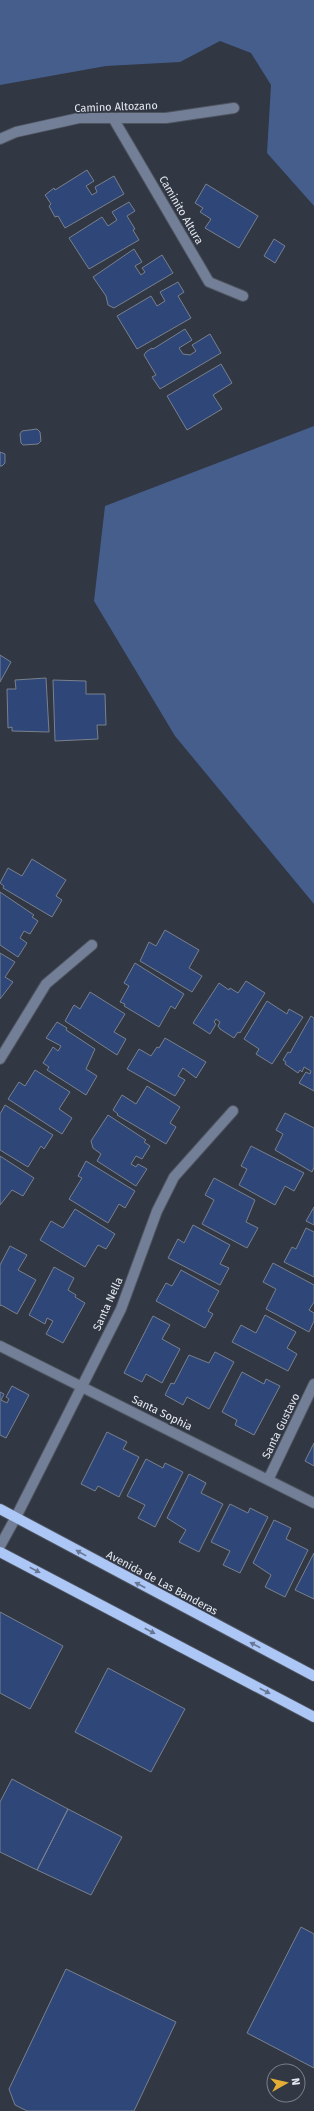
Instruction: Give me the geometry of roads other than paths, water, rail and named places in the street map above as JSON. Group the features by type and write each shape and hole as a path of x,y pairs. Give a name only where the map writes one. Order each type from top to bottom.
{"main road":[{"name":"Avenida de Las Banderas","path":"0,1509 314,1676"},
{"path":"0,1552 314,1717"}],"street":[{"name":"Camino Altozano","path":"0,139 16,132 79,118 166,118 234,108"},
{"name":"Caminito Altura","path":"113,118 209,282 243,296"},
{"path":"0,1059 46,984 92,945"},
{"name":"Santa Nella","path":"0,1546 121,1309 157,1211 174,1177 233,1111"},
{"name":"Santa Sophia","path":"0,1346 269,1478 314,1503"},
{"name":"Santa Gustavo","path":"269,1478 314,1384"}]}
